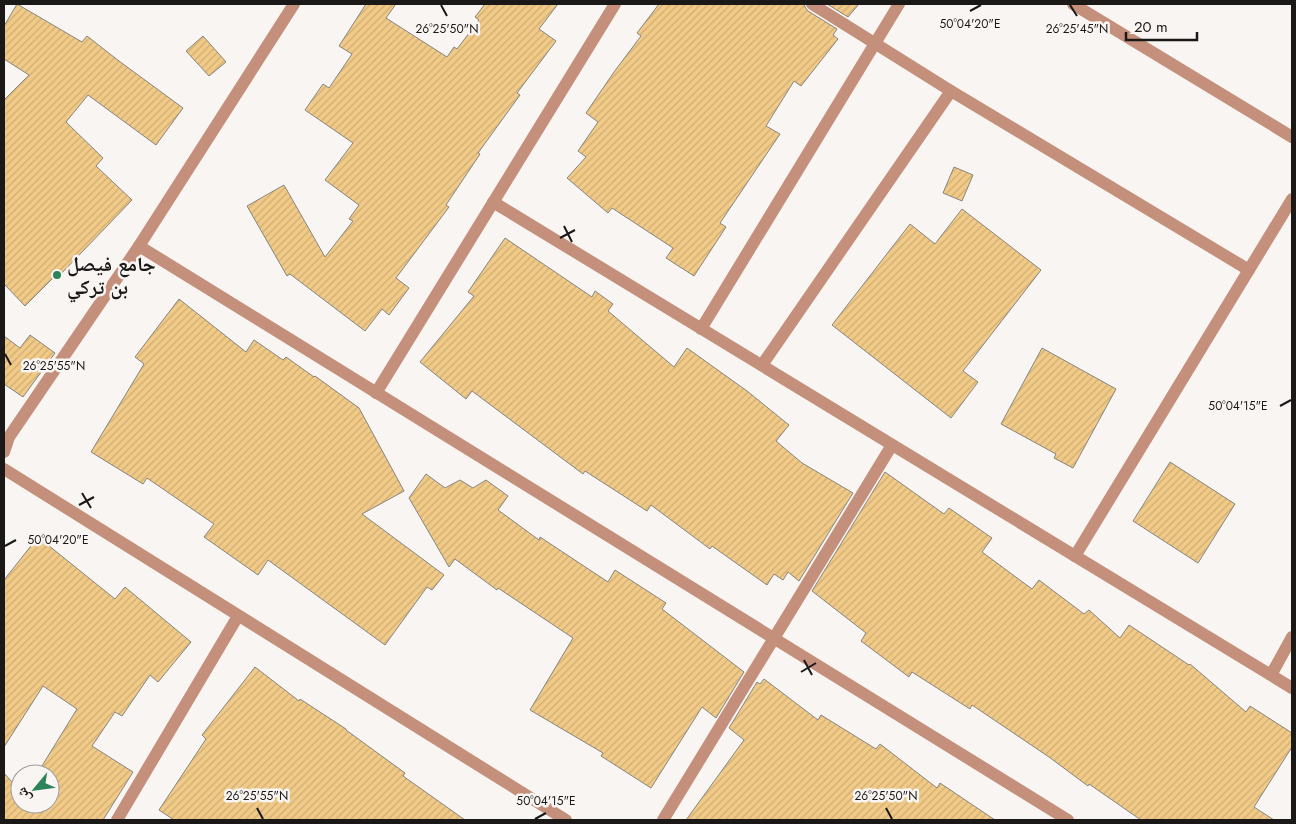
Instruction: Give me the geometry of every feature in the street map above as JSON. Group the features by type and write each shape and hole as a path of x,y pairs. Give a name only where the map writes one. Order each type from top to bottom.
{"street":[{"path":"4,452 9,437 139,246 294,4"},
{"path":"376,393 615,4"},
{"path":"812,4 951,91 1249,270"},
{"path":"701,329 899,4"},
{"path":"1073,4 1292,137"},
{"path":"762,365 951,91"},
{"path":"1075,556 1292,199"},
{"path":"493,202 1292,688"},
{"path":"139,246 1068,820"},
{"path":"663,820 892,445"},
{"path":"4,470 566,820"},
{"path":"117,820 238,616"},
{"path":"1271,675 1292,637"}],"building":[{"path":"17,4 82,42 87,36 183,108 156,145 88,95 66,122 103,158 96,166 132,200 57,278 55,276 25,306 4,284 4,100 29,75 4,59 4,26"},
{"path":"366,4 396,4 386,18 447,57 454,47 457,49 479,20 475,17 485,4 558,4 539,29 556,41 517,93 520,95 478,153 480,154 446,205 449,207 396,278 409,288 389,315 382,309 365,331 290,274 287,276 247,206 284,185 325,257 353,221 349,219 359,205 325,180 353,143 305,110 323,84 329,88 352,54 339,46"},
{"path":"659,4 804,4 808,11 837,29 833,35 838,39 801,86 794,81 766,126 780,134 720,223 726,227 694,276 666,258 673,248 612,208 608,213 567,178 586,157 578,151 598,122 586,113 641,36 637,33"},
{"path":"827,4 859,4 848,17"},
{"path":"203,36 226,62 209,76 186,51"},
{"path":"954,167 973,175 962,201 943,193"},
{"path":"962,209 1041,270 963,371 978,382 951,418 832,325 910,224 935,244"},
{"path":"505,238 592,297 595,291 613,304 608,311 674,367 687,348 747,391 789,425 776,441 802,463 853,493 799,581 788,572 783,580 774,574 767,585 712,546 710,549 651,505 647,511 585,471 583,474 472,391 466,399 420,362 474,296 468,292"},
{"path":"179,299 246,352 254,340 283,360 286,357 359,408 404,491 362,514 444,575 432,590 427,587 385,645 268,560 258,575 204,537 214,524 147,478 143,484 91,452 144,364 135,357"},
{"path":"30,335 55,353 23,397 4,384 4,336 20,348"},
{"path":"1042,348 1116,389 1073,468 1054,458 1056,454 1001,424"},
{"path":"1170,462 1235,504 1198,563 1133,521"},
{"path":"885,472 944,514 949,508 992,538 982,552 1032,589 1039,580 1084,614 1089,610 1120,638 1129,625 1190,664 1246,712 1250,706 1292,733 1292,747 1254,807 1274,820 1141,820 1089,784 1088,786 972,705 970,709 912,672 909,677 861,641 866,633 812,591"},
{"path":"426,474 445,488 460,480 473,488 486,480 508,496 498,510 539,540 540,537 608,582 615,570 666,603 662,609 744,672 716,718 702,707 651,788 601,756 603,753 530,710 573,638 498,588 497,590 455,559 449,567 409,498"},
{"path":"38,537 115,599 125,587 191,642 158,682 150,675 122,716 115,712 92,746 133,772 103,820 4,820 4,773 10,780 10,814 60,814 60,764 43,764 77,709 43,686 4,747 4,580"},
{"path":"255,667 299,701 300,699 346,729 405,773 403,776 465,820 174,820 159,810 206,739 202,735"},
{"path":"764,679 818,720 821,715 876,749 880,744 937,788 940,783 995,820 686,820 744,740 729,728 757,682 760,684"}],"place":[{"name":"جامع فيصل بن تركي","path":"57,275"}]}
